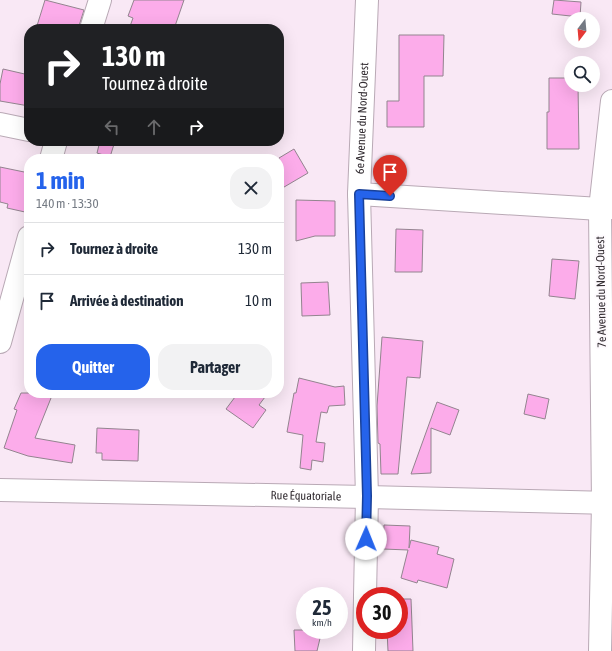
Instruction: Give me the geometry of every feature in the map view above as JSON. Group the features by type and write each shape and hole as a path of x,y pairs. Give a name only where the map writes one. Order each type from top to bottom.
{"street":[{"path":"93,24 100,0"},
{"name":"6e Avenue du Nord-Ouest","path":"365,587 367,496 359,194 367,0"},
{"name":"7e Avenue du Nord-Ouest","path":"600,651 608,503 606,208 612,101"},
{"path":"0,124 24,129"},
{"path":"359,194 606,208"},
{"path":"0,342 24,255"},
{"name":"Rue Équatoriale","path":"0,490 367,496 608,503"},
{"name":"6e Avenue du Nord-Ouest","path":"364,639 364,651"}],"building":[{"path":"45,0 84,10 80,24 38,24"},
{"path":"134,0 184,0 176,24 131,24 133,18 128,16"},
{"path":"554,0 581,2 580,12 564,12 564,15 552,14"},
{"path":"399,35 444,35 443,76 424,76 424,127 387,127 387,101 399,101"},
{"path":"3,69 24,74 24,105 0,101 0,84"},
{"path":"549,78 564,78 564,92 578,92 579,149 547,149 547,112 549,112"},
{"path":"99,146 113,146 111,154 97,153"},
{"path":"294,149 308,173 284,187 284,155"},
{"path":"0,167 24,172 24,212 7,208 8,204 0,202"},
{"path":"296,200 335,201 335,236 315,236 296,241"},
{"path":"396,229 423,230 422,272 395,272"},
{"path":"552,259 579,261 575,299 549,296"},
{"path":"328,282 330,315 302,316 301,283"},
{"path":"382,337 423,341 420,378 407,377 398,474 381,474 377,406"},
{"path":"299,378 335,387 344,386 345,405 329,406 327,413 321,412 316,442 325,443 323,462 312,460 311,470 300,468 303,435 287,432 294,393 296,393"},
{"path":"21,393 24,393 24,398 51,398 35,438 75,445 72,463 28,456 4,448 17,410 14,409"},
{"path":"528,394 549,399 545,419 524,414"},
{"path":"234,398 264,398 259,405 266,410 253,428 226,409"},
{"path":"437,402 459,410 450,435 431,428 431,473 411,474"},
{"path":"97,428 139,430 138,461 102,460 102,453 96,453"},
{"path":"384,525 410,526 409,548 411,540 439,547 437,554 454,559 447,588 418,580 417,583 401,578 408,550 383,549"},
{"path":"408,599 411,599 413,651 388,651 387,639 408,639"},
{"path":"294,630 296,630 296,639 320,639 317,651 295,651"}],"route":[{"path":"366,539 367,496 359,194 390,196"}]}
